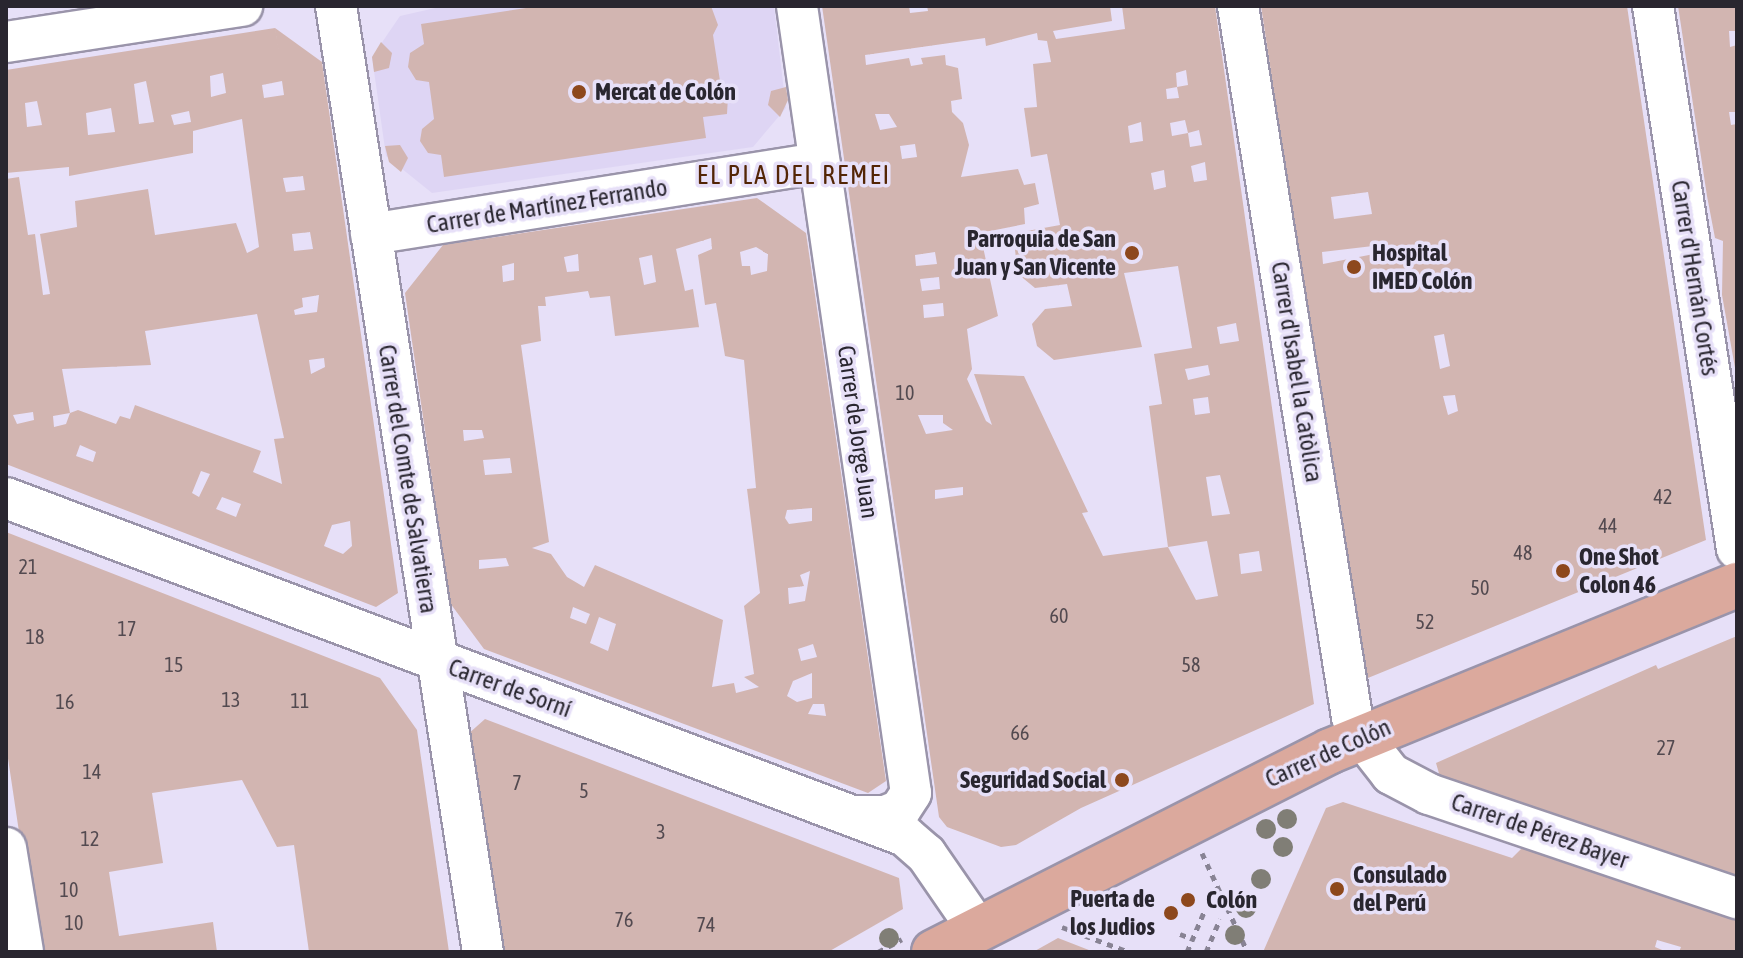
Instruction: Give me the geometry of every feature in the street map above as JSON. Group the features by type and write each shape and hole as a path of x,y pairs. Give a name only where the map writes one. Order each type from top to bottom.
{"main road":[{"name":"Carrer de Colón","path":"934,952 1362,737 1737,585"}],"street":[{"path":"6,42 242,6"},
{"name":"Carrer del Comte de Salvatierra","path":"336,6 483,952"},
{"name":"Carrer de Jorge Juan","path":"797,6 911,793 900,810 885,816 857,816"},
{"name":"Carrer d'Isabel la Catòlica","path":"1238,6 1352,717 1362,737"},
{"name":"Carrer d'Hernán Cortés","path":"1653,6 1737,549"},
{"name":"Carrer de Martínez Ferrando","path":"371,234 819,163"},
{"name":"Carrer de Sorní","path":"6,498 905,836 926,854 977,928"},
{"name":"Carrer de Pérez Bayer","path":"1362,737 1391,774 1429,794 1737,898"},
{"path":"6,848 23,952"}],"path":[{"path":"1201,853 1247,951"},
{"path":"1187,952 1204,912"},
{"path":"1206,952 1220,919"},
{"path":"1057,925 1125,951"},
{"path":"1180,934 1193,939"}],"shaded area":[{"name":"Mercat de Colón","path":"444,6 774,6 786,108 753,147 432,193 386,156 372,57 400,16"}],"building":[{"name":"Mercat de Colón","path":"539,6 711,6 718,25 713,35 720,81 728,96 727,114 703,117 706,138 444,177 441,155 428,153 420,141 422,129 434,119 429,82 416,80 408,67 410,53 424,44 421,24"},
{"path":"822,6 909,6 910,13 928,11 927,6 1110,6 1112,21 1053,31 1056,39 1125,29 1122,6 1215,6 1314,704 1081,808 1016,845 1001,847 947,827 939,817","holes":["1037,33 1038,40 1047,41 1051,62 1033,64 1037,107 1024,108 1031,157 1047,154 1060,225 1027,231 1015,250 1018,274 1035,288 1067,284 1072,306 1045,309 1032,324 1037,346 1054,360 1142,347 1124,273 1178,266 1192,348 1154,354 1162,404 1149,406 1168,547 1103,556 1082,513 1088,512 1024,376 974,374 992,425 986,421 967,379 972,369 967,329 998,316 980,233 1025,224 1024,208 1039,204 1035,183 1024,185 1018,169 961,177 969,145 963,123 952,112 951,101 962,99 958,68 946,65 945,55 921,58 923,64 911,66 909,58 866,65 865,55 985,38 986,46","1186,70 1188,85 1177,87 1176,73","1177,87 1179,98 1167,99 1166,89","875,114 889,114 897,127 880,130","1185,120 1188,133 1172,136 1170,123","1141,122 1143,141 1130,143 1128,126","1199,130 1202,145 1190,147 1188,133","915,144 917,157 902,159 900,146","1205,162 1207,180 1194,182 1191,166","1164,170 1166,187 1154,190 1151,173","935,252 937,264 916,266 915,255","939,277 940,289 922,291 920,279","943,303 944,316 924,318 923,305","1236,323 1239,341 1220,344 1217,327","1208,365 1210,375 1188,380 1185,369","1208,397 1210,413 1195,415 1193,399","918,415 943,415 943,423 953,430 926,434","1220,475 1230,514 1212,516 1206,477","963,487 963,495 935,499 935,490","1207,541 1218,596 1196,600 1168,547","1259,551 1262,571 1241,574 1239,554"]},
{"path":"1261,6 1627,6 1706,540 1363,680","holes":["1368,192 1372,214 1334,219 1331,197","1373,246 1374,254 1323,264 1322,252","1444,334 1450,366 1440,369 1434,336","1455,395 1458,411 1448,415 1443,396"]},
{"path":"1678,6 1737,6 1737,31 1729,31 1730,47 1737,45 1737,112 1729,112 1731,125 1737,124 1737,379 1722,295 1723,241 1715,238"},
{"path":"275,28 322,62 398,593 376,607 6,464 6,179 19,177 28,235 35,234 43,295 50,294 40,234 77,227 75,201 148,189 155,235 236,223 247,253 259,247 242,119 193,131 193,153 69,176 69,167 6,173 6,70","holes":["223,73 226,93 211,97 210,76","146,81 154,122 139,124 134,84","282,81 284,95 264,98 262,85","37,101 42,125 27,127 25,103","111,108 115,132 88,135 86,113","189,111 191,122 174,125 171,115","303,176 305,190 286,192 283,178","310,232 313,249 294,251 292,234","319,295 317,312 295,315 294,310 303,307 302,298","257,314 284,438 274,439 282,484 253,472 261,451 135,405 130,419 120,416 116,424 78,410 70,413 62,369 151,365 145,331","324,358 325,367 311,374 309,360","33,412 34,420 17,424 13,415","70,413 66,424 54,427 53,416","80,445 96,452 93,462 76,456","201,471 210,474 199,497 192,493","222,497 241,504 236,517 216,509","350,521 352,546 343,554 324,546 332,525"]},
{"path":"381,42 392,53 389,68 374,72 372,57"},
{"path":"786,87 788,100 780,117 768,105 771,91"},
{"path":"400,145 408,158 401,172 389,162 385,146"},
{"path":"757,198 806,233 886,781 868,793 484,649 450,603 405,293 443,245","holes":["711,238 712,249 698,255 705,305 716,303 725,356 744,360 756,488 747,489 760,593 744,606 754,674 744,677 759,687 736,693 734,683 712,687 723,620 595,565 584,587 567,577 551,554 532,548 549,542 521,345 541,341 538,306 546,306 545,297 588,291 590,298 610,296 615,336 699,327 693,289 685,291 676,249","756,247 768,254 767,271 751,275 750,266 742,266 740,252","578,254 579,271 567,272 564,257","652,255 656,282 644,285 639,258","514,263 514,280 503,282 502,266","463,430 482,430 484,438 464,441","510,458 512,473 485,475 483,460","812,508 812,521 789,524 785,518 787,510","506,558 509,566 479,569 479,560","810,571 805,601 789,604 788,588 804,586 800,575","573,607 590,614 586,624 570,618","599,617 616,624 608,651 590,643","813,644 817,657 801,661 798,649","812,673 812,698 797,702 787,696 793,681","813,704 824,704 826,716 808,714"]},
{"path":"6,532 380,678 417,730 449,952 309,952 294,845 277,847 242,780 152,793 163,863 109,872 119,936 213,922 217,952 37,952 6,745"},
{"path":"1737,636 1737,879 1442,784 1436,763 1656,665 1658,669"},
{"path":"485,719 899,878 903,909 828,952 498,952 467,735"},
{"path":"1343,802 1512,858 1524,846 1737,916 1737,952 1679,952 1681,947 1657,940 1655,947 1667,952 1263,952 1326,808"},
{"path":"1058,938 1094,952 1033,952"}],"place":[{"name":"Mercat de Colón","path":"579,92"},
{"name":"Parroquia de San Juan y San Vicente","path":"1132,253"},
{"name":"Hospital IMED Colón","path":"1354,267"},
{"name":"One Shot Colon 46","path":"1563,571"},
{"name":"Seguridad Social","path":"1122,780"},
{"name":"Consulado del Perú","path":"1337,889"},
{"name":"Colón","path":"1188,900"},
{"name":"Puerta de los Judios","path":"1171,913"}],"district":[{"name":"EL PLA DEL REMEI","path":"794,176"}]}
